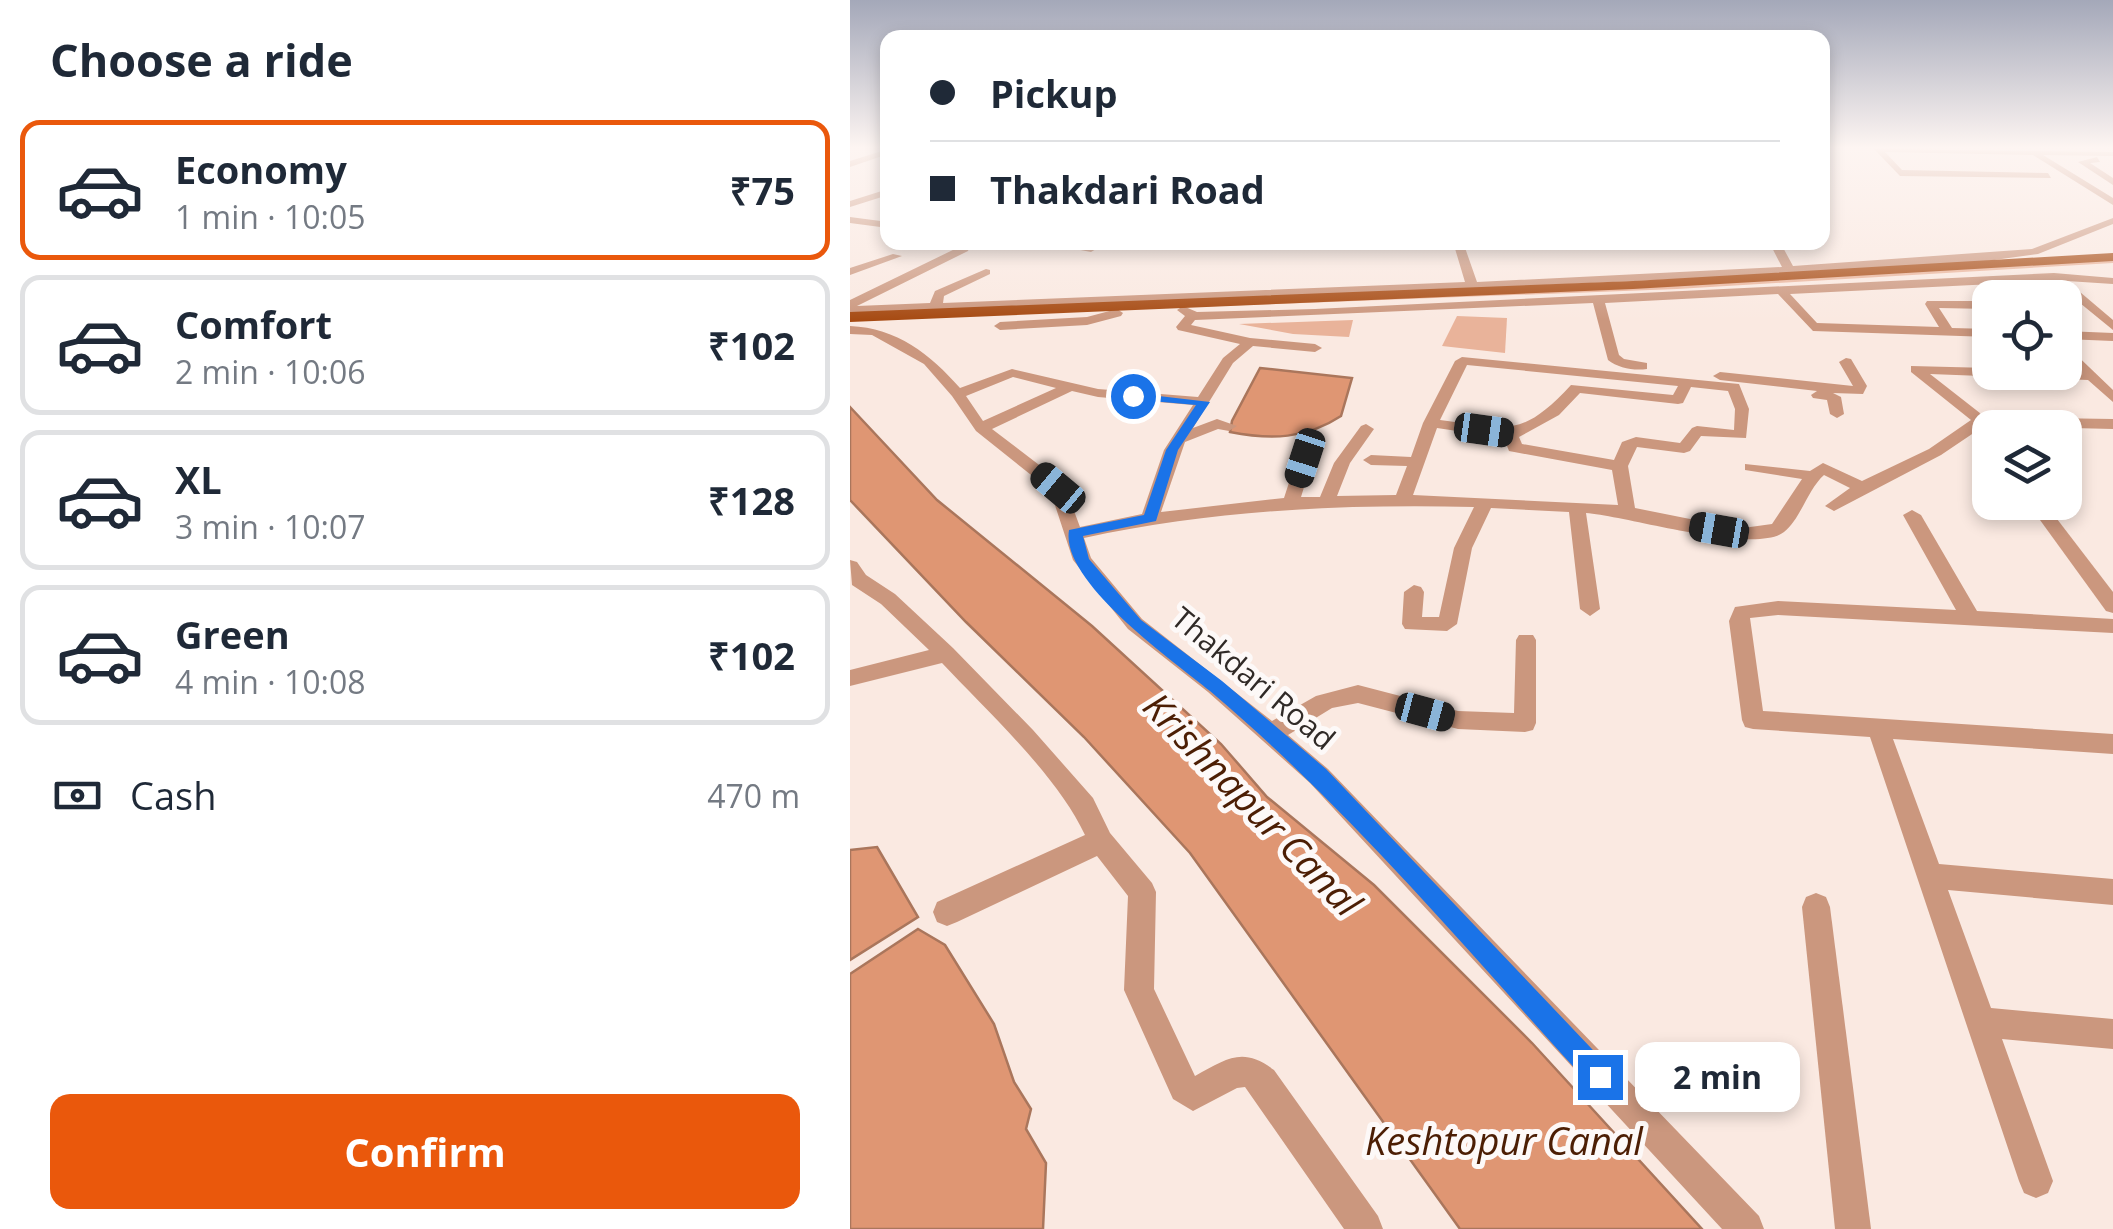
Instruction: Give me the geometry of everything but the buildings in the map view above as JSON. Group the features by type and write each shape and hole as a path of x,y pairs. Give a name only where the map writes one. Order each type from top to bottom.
{"main road":[{"path":"851,321 1110,311 1473,288 2113,257"},
{"path":"1110,311 1187,313 1536,298 2113,267"}],"street":[{"path":"850,219 880,209"},
{"path":"850,219 880,224"},
{"path":"851,321 934,308 1473,288 2022,254 2077,238 2113,222"},
{"path":"851,321 962,250"},
{"path":"1461,250 1473,288"},
{"path":"1779,250 1790,270"},
{"path":"850,272 897,256"},
{"path":"2036,270 2060,277 2113,326"},
{"path":"934,308 939,294 986,272"},
{"path":"1315,348 1250,342 1182,327 1187,313 1599,302 2060,277 2113,281"},
{"path":"1783,293 1813,327 1972,332"},
{"path":"1599,302 1613,357 1620,363 1793,388 1834,398 1836,414"},
{"path":"1948,331 1931,304 1972,304"},
{"path":"1000,326 1087,320 1110,311"},
{"name":"Thakdari Road","path":"851,321 928,361 958,394 981,428 1058,488 1082,560 1135,624 1272,733 1319,776 1746,1229"},
{"path":"2082,335 2113,336"},
{"path":"1150,518 1172,450 1228,361 1250,342"},
{"path":"1402,500 1431,423 1466,360 1734,387 1742,408 1741,435 1698,431 1684,448 1631,442 1620,466 1627,510"},
{"path":"1793,388 1858,391 1860,386 1846,362"},
{"path":"2082,366 2113,398"},
{"path":"1972,371 1916,369 1972,414"},
{"path":"958,394 1012,374 1067,388 1098,386 1204,402"},
{"path":"2082,376 2092,376"},
{"path":"1431,423 1512,435 1550,415 1576,388 1678,400 1687,381"},
{"path":"981,428 1067,388"},
{"path":"2082,423 2113,424"},
{"path":"1182,438 1217,424 1228,426"},
{"path":"1834,506 1860,486 1937,451 1972,425"},
{"path":"1327,499 1342,463 1366,430"},
{"path":"1512,435 1515,448 1620,466"},
{"path":"1290,504 1305,458"},
{"path":"1372,460 1416,462"},
{"path":"1751,467 1813,476"},
{"path":"1074,534 1150,518 1327,499 1627,510 1719,530 1770,533 1778,528 1813,476 1823,468 1860,486"},
{"path":"1414,592 1412,624 1447,624 1462,554 1484,504"},
{"path":"1577,508 1590,609"},
{"path":"1912,515 1970,619"},
{"path":"2049,520 2113,606"},
{"path":"850,566 859,580 888,598 946,654 1084,806 1101,841 1142,892 1139,990 1184,1088 1193,1095 1233,1073 1250,1071 1263,1081 1365,1229"},
{"path":"2113,626 1778,608 1742,612 1738,621 1754,720 2113,744"},
{"path":"1272,733 1344,694 1358,694 1458,720 1524,722 1526,640"},
{"path":"850,678 946,654"},
{"path":"1878,728 2036,1181"},
{"path":"947,912 1101,841"},
{"path":"1932,876 2113,892"},
{"path":"1816,907 1853,1229"},
{"path":"1982,1022 2113,1034"}],"shaded area":[{"path":"2113,259 2113,263 1677,289 1139,309"},
{"path":"1457,316 1507,318 1505,353 1442,346"},
{"path":"1353,320 1349,337 1293,334 1239,324"}],"water":[{"path":"1260,368 1352,378 1341,416 1288,436 1230,432"},
{"name":"Keshtopur Canal","path":"850,407 937,500 1092,626 1221,744 1267,797 1374,885 1532,1043 1702,1229 1460,1229 1190,853 1084,737 966,622 850,500"},
{"path":"877,847 918,917 850,960 850,850"},
{"path":"918,929 945,945 994,1024 1014,1082 1031,1109 1026,1129 1046,1163 1043,1229 850,1229 850,974"}],"route":[{"path":"1133,396 1204,402 1172,450 1150,518 1074,534 1082,560 1135,624 1216,686 1319,776 1600,1077"}],"water label":[{"name":"Krishnapur Canal","path":"1252,805"}]}
